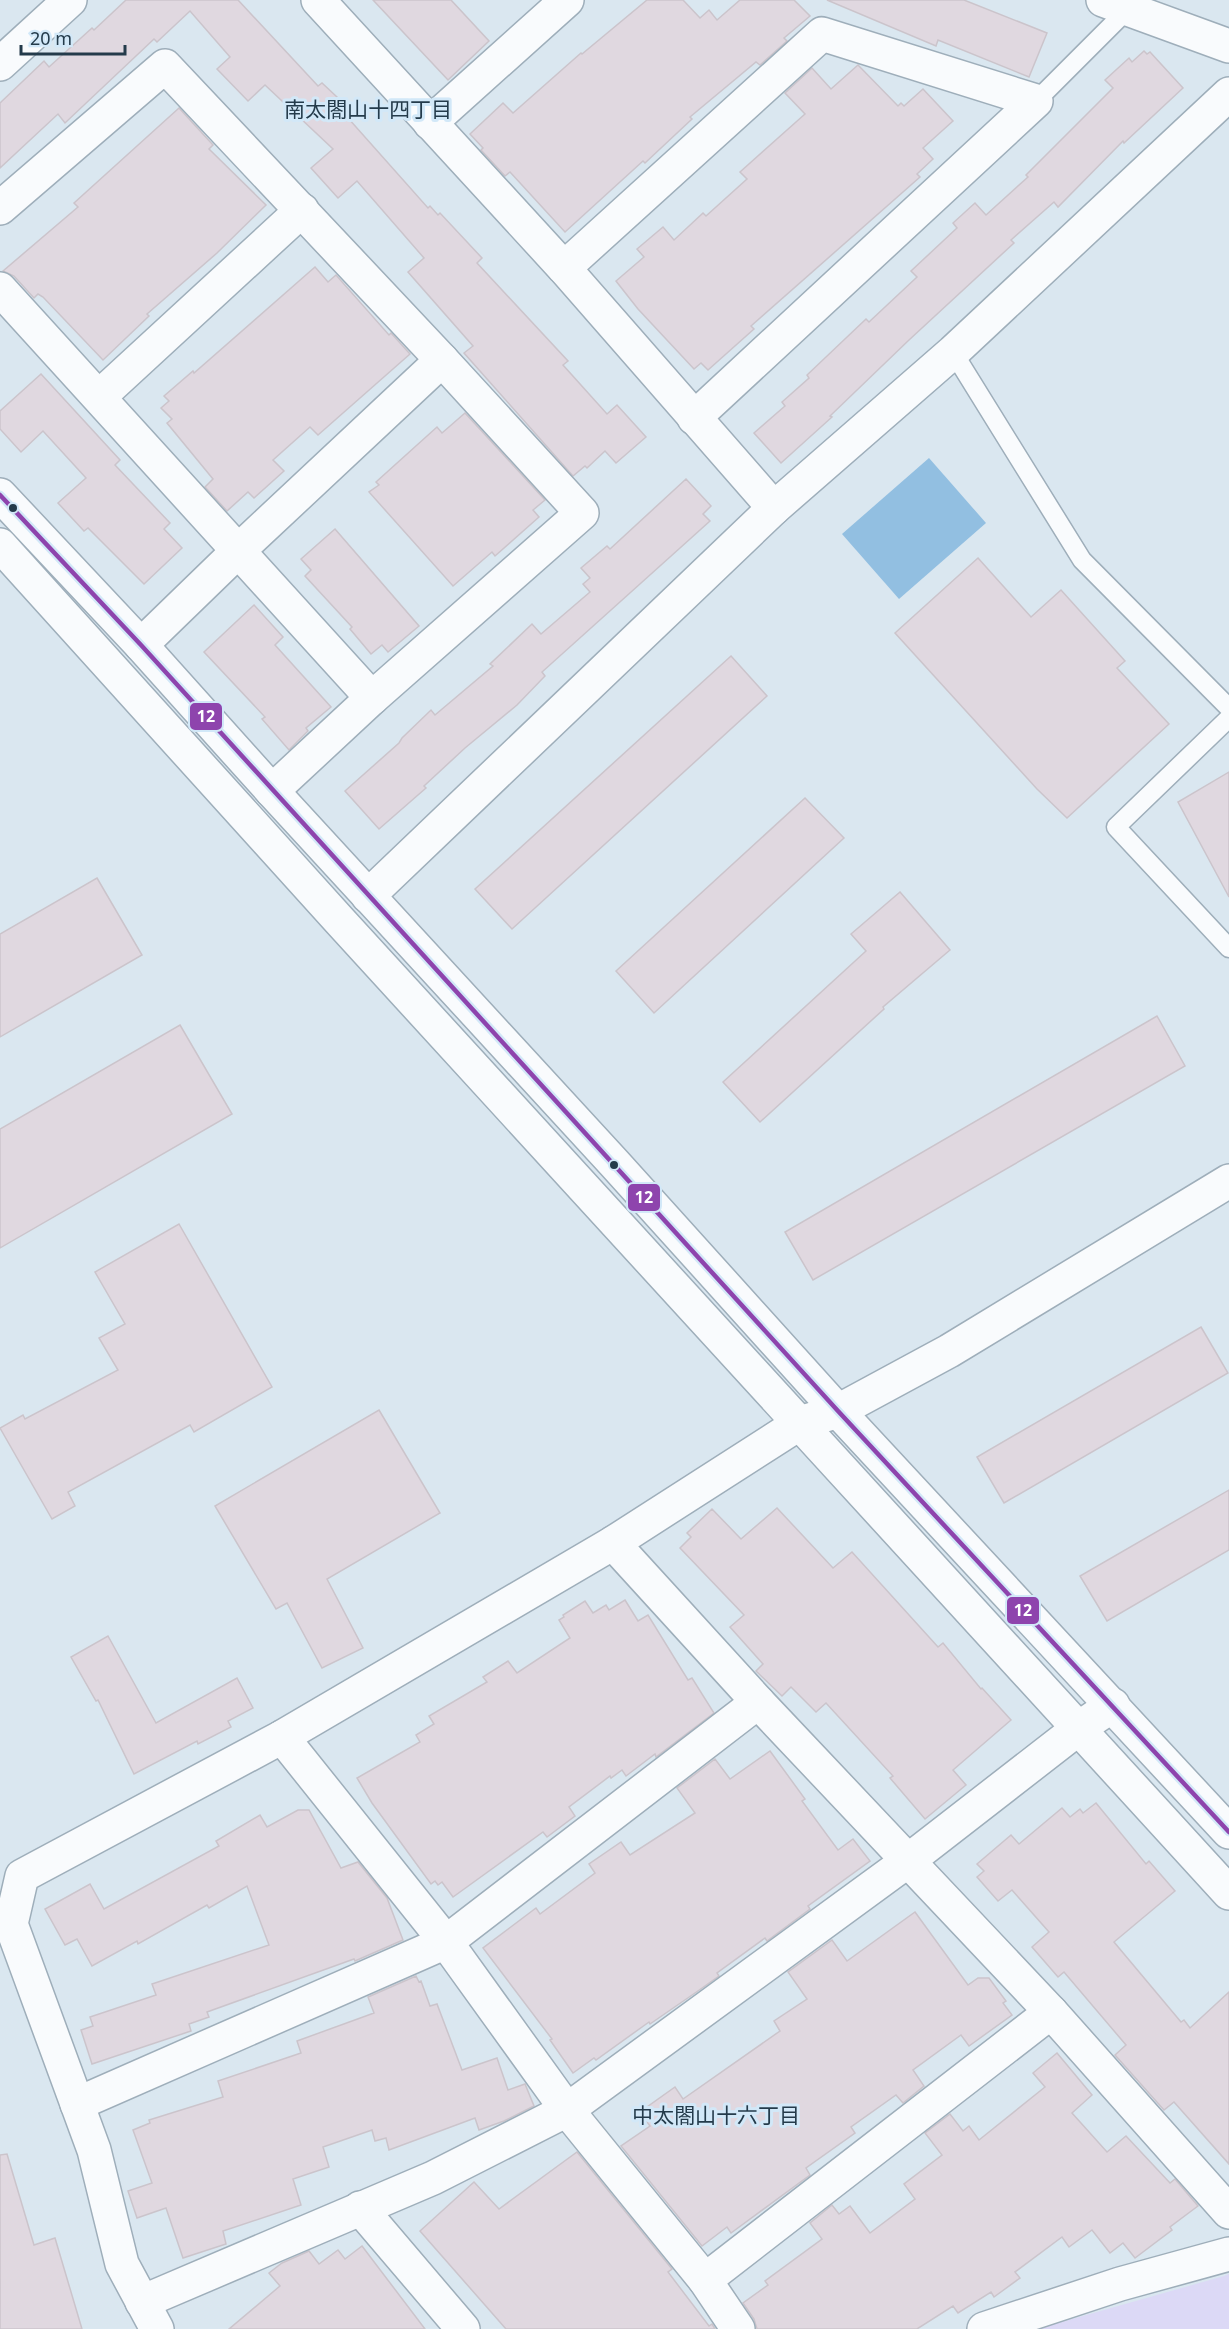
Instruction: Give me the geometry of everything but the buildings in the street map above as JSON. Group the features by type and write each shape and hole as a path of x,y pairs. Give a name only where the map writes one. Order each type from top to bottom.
{"street":[{"path":"0,64 70,0"},
{"path":"318,0 564,268 774,508"},
{"path":"430,123 567,0"},
{"path":"1112,3 1229,46"},
{"path":"564,268 822,34 1036,101 694,418"},
{"path":"0,208 165,66 442,360 582,513 372,698 272,791"},
{"path":"368,896 774,508 953,352 1229,94"},
{"path":"99,396 302,210"},
{"path":"0,289 372,698"},
{"path":"141,645 442,360"},
{"path":"0,495 141,645 838,1411 1229,1832"},
{"path":"0,545 1229,1893"},
{"path":"1113,1705 1079,1728 909,1860 567,2110 433,2178 360,2208 149,2316 122,2264 94,2150 11,1924 22,1876 282,1737 614,1543 800,1423 838,1411 949,1351 1229,1181"},
{"path":"614,1543 758,1702 1051,2012 1229,2212"},
{"path":"77,2104 446,1942 758,1702"},
{"path":"282,1737 446,1942 567,2110 705,2280 738,2329"},
{"path":"705,2280 1051,2012"},
{"path":"360,2208 463,2329"},
{"path":"984,2329 1120,2284 1229,2253"}],"lane":[{"path":"1036,101 1112,3"},
{"path":"953,352 1082,560 1229,708"},
{"path":"1229,718 1116,826 1229,948"}],"shaded area":[{"path":"1229,2274 1229,2329 1037,2329 1224,2276"}],"water":[{"path":"929,458 986,523 899,599 842,534"}],"transit line":[{"name":"12","path":"0,495 141,645 838,1411 1229,1832"}],"district":[{"name":"南太閤山十四丁目","path":"368,110"},
{"name":"中太閤山十六丁目","path":"716,2116"}]}
